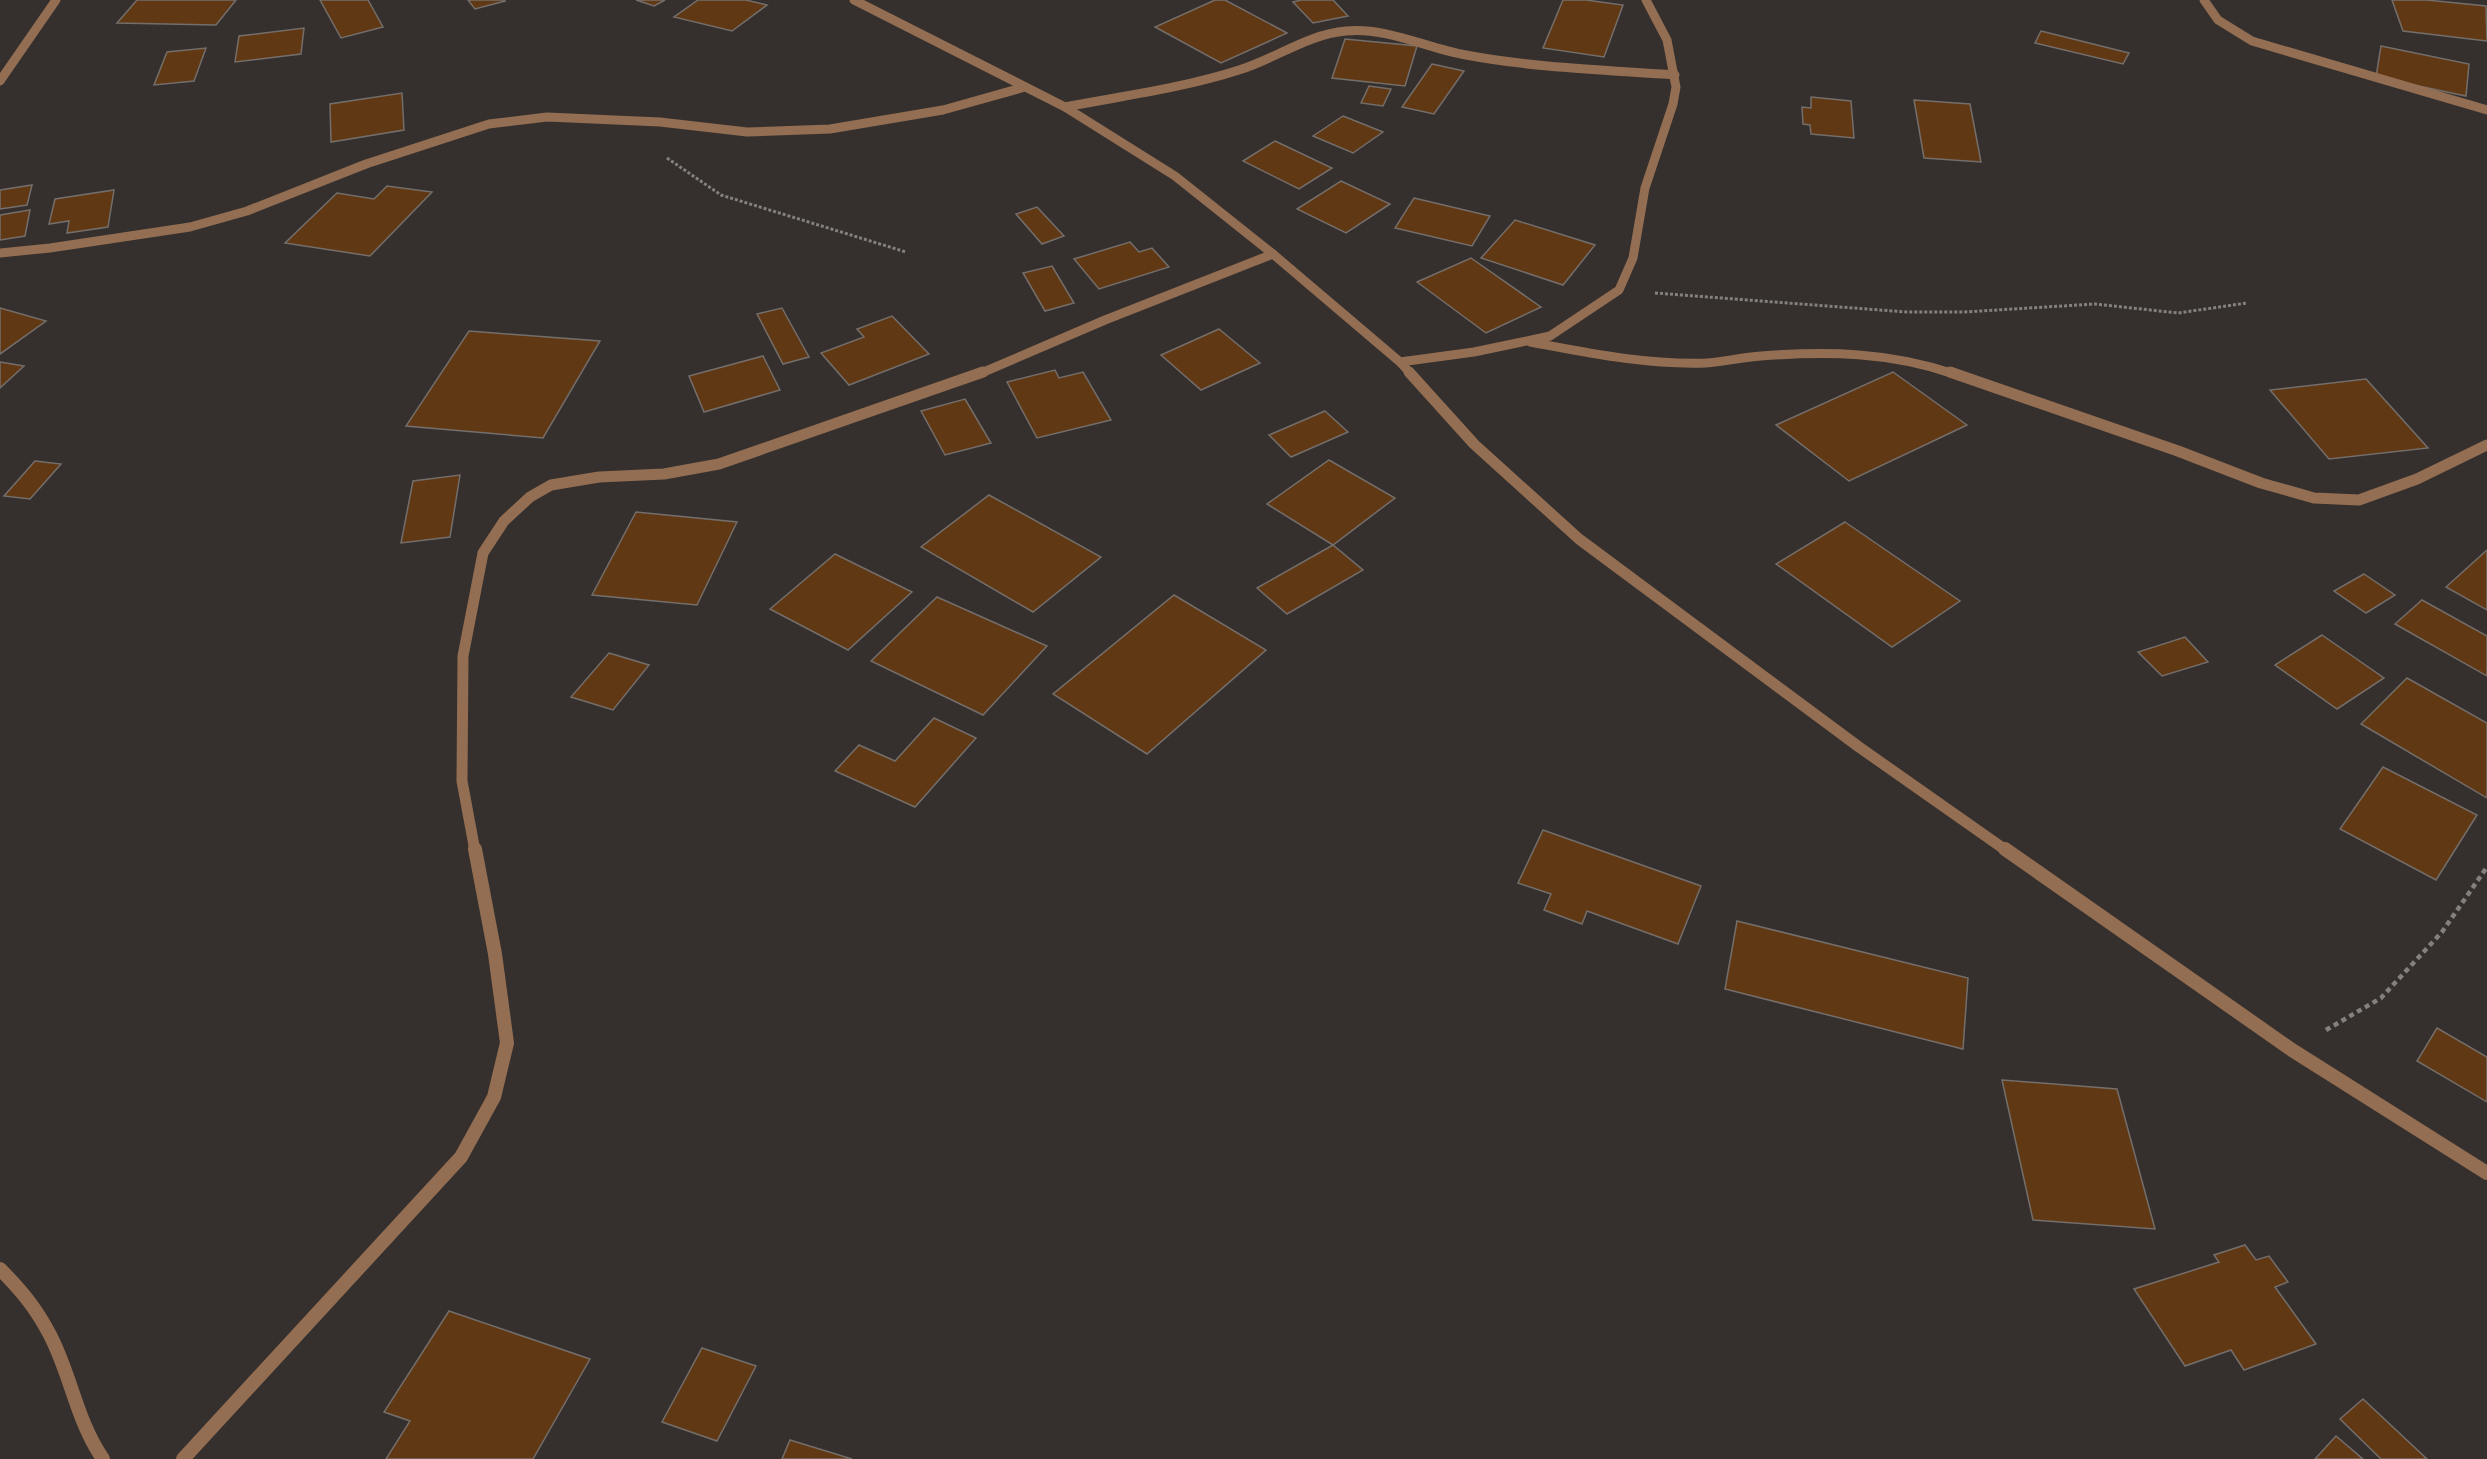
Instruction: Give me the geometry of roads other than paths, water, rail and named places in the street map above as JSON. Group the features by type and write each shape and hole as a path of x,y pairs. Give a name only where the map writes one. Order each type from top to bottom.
{"street":[{"path":"0,81 56,0"},
{"path":"854,0 1065,107 1175,176 1273,254 1401,362 1474,444 1579,539 1859,747 2292,1050 2487,1173"},
{"path":"1401,362 1530,342 1550,336 1618,290 1633,258 1645,188 1673,104 1676,87 1667,40 1646,0"},
{"path":"2204,0 2208,10 2229,29 2252,41 2487,110"},
{"path":"1065,107 1238,71 1329,33 1349,31 1379,33 1441,51 1535,65 1675,75"},
{"path":"0,253 50,248 190,227 248,211 366,164 489,124 547,117 660,122 747,132 830,129 943,110 1025,87"},
{"path":"183,1459 461,1157 494,1097 507,1043 495,954 462,781 463,656 483,554 504,521 530,497 551,485 598,477 664,474 719,464 974,376 1104,320 1273,254"},
{"path":"1530,342 1625,360 1707,363 1760,356 1841,354 1880,356 1923,363 2178,451 2261,483 2314,498 2359,500 2417,479 2487,445"},
{"path":"0,1269 28,1297 51,1337 92,1443 103,1459"}]}
